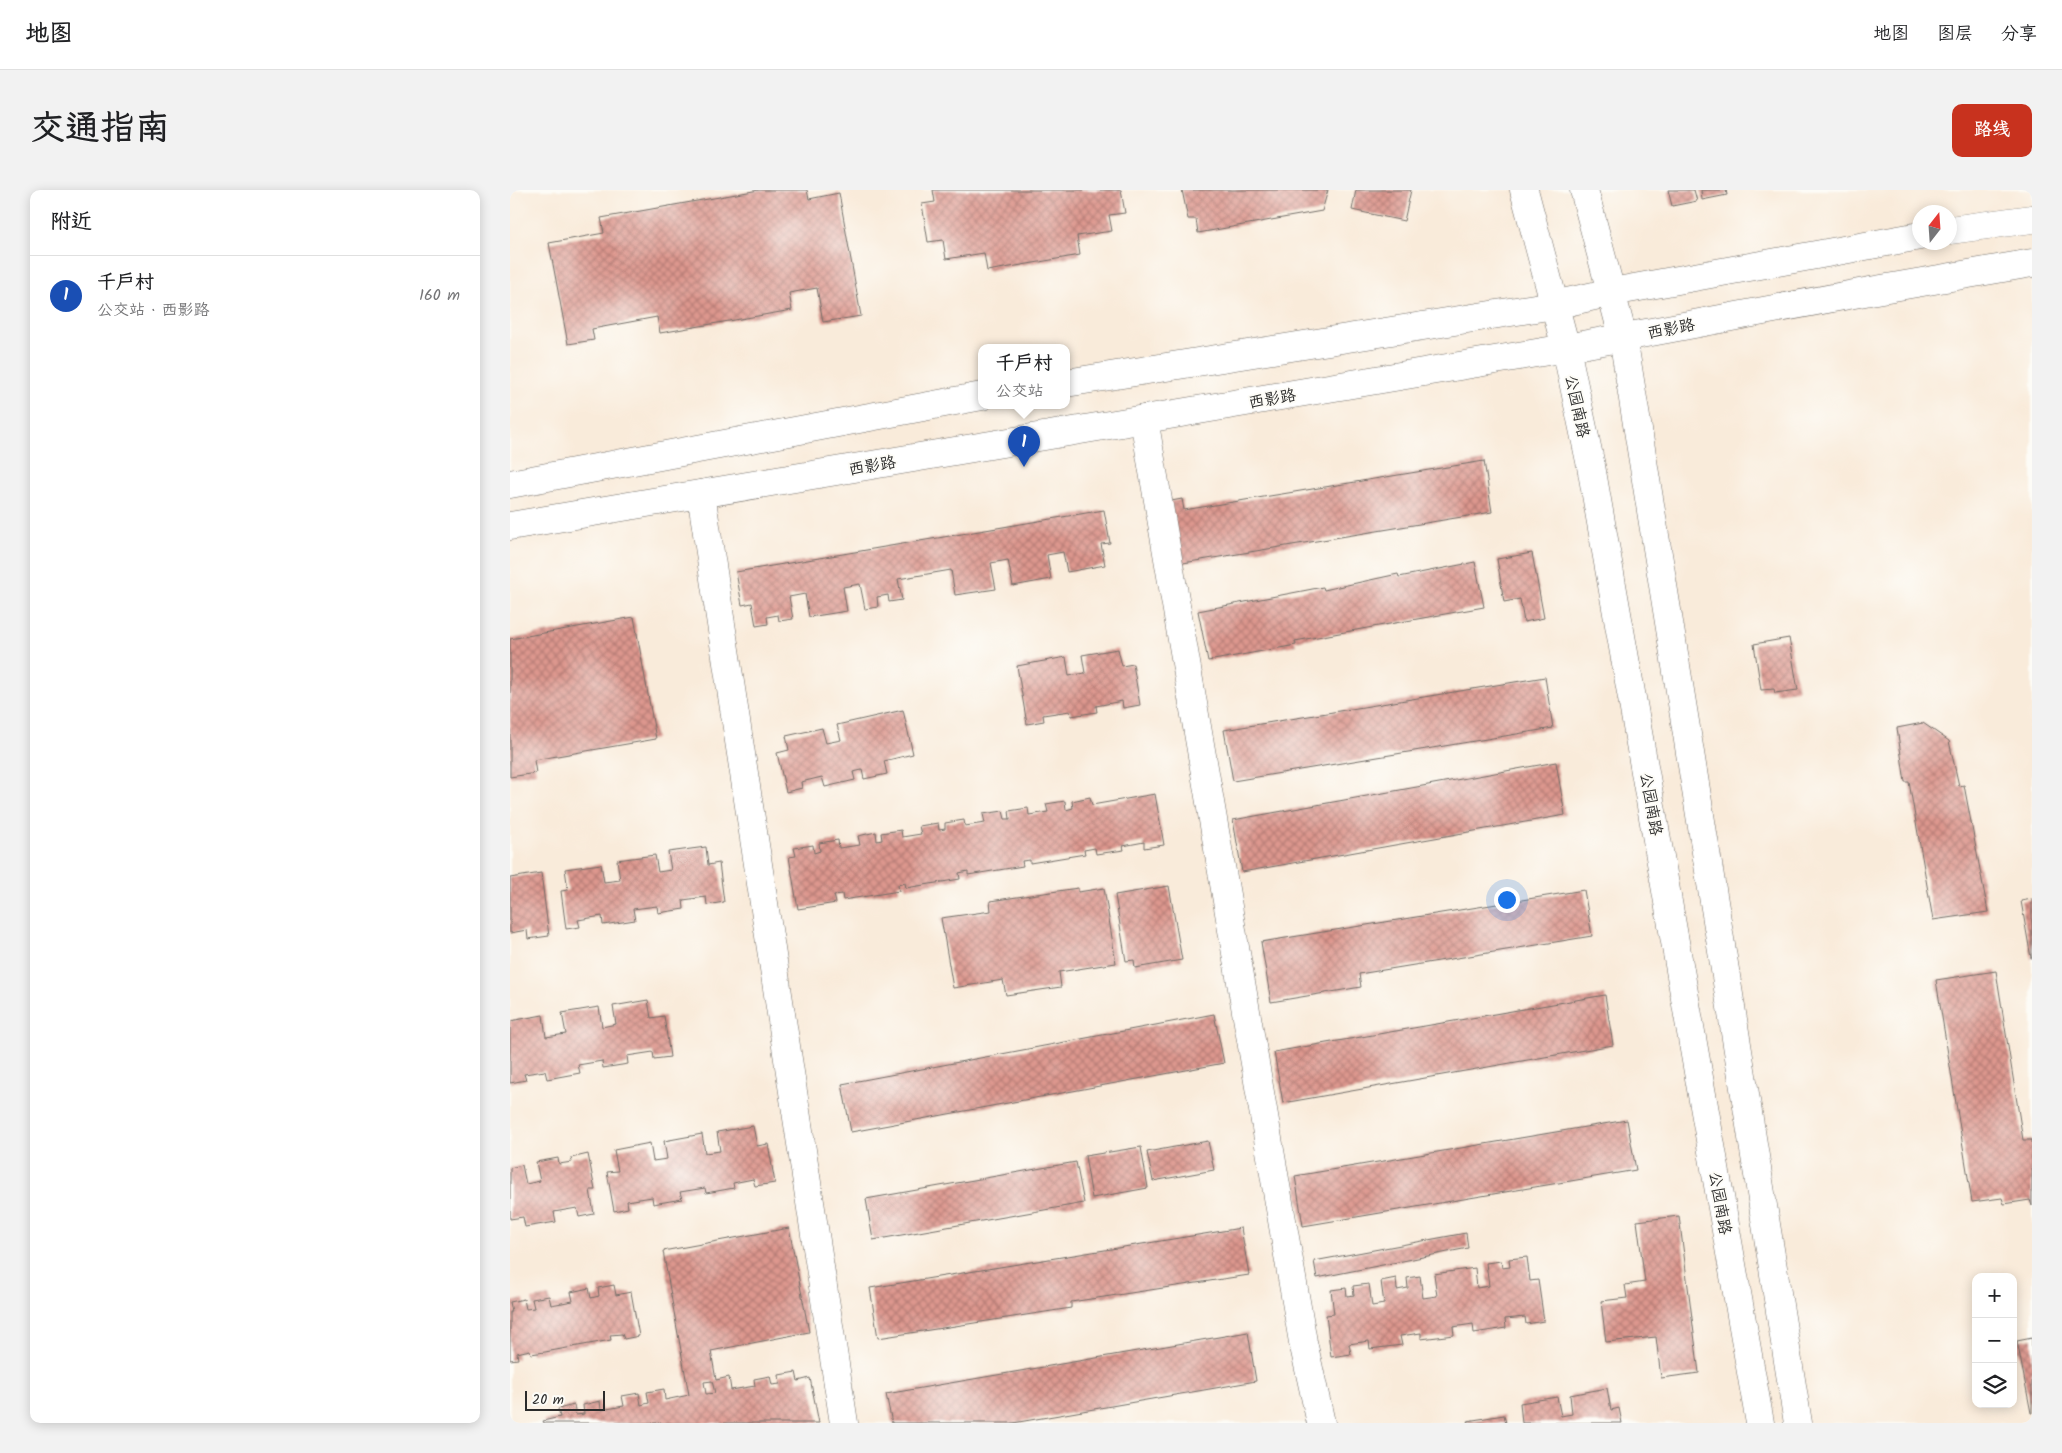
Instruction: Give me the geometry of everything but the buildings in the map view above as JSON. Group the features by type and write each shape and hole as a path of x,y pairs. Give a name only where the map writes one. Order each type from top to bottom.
{"main road":[{"name":"公园南路","path":"1524,190 1566,348 1591,466 1633,695 1760,1423"},
{"path":"1584,190 1623,337 1798,1423"},
{"path":"1957,229 2032,219"},
{"path":"1070,381 1554,305 1612,292 1912,237"},
{"name":"西影路","path":"510,526 1566,348 2032,264"},
{"path":"510,484 978,397"},
{"path":"1144,419 1303,1342 1321,1423"},
{"path":"701,494 844,1423"}],"place":[{"name":"千户村","path":"1024,467"}]}
